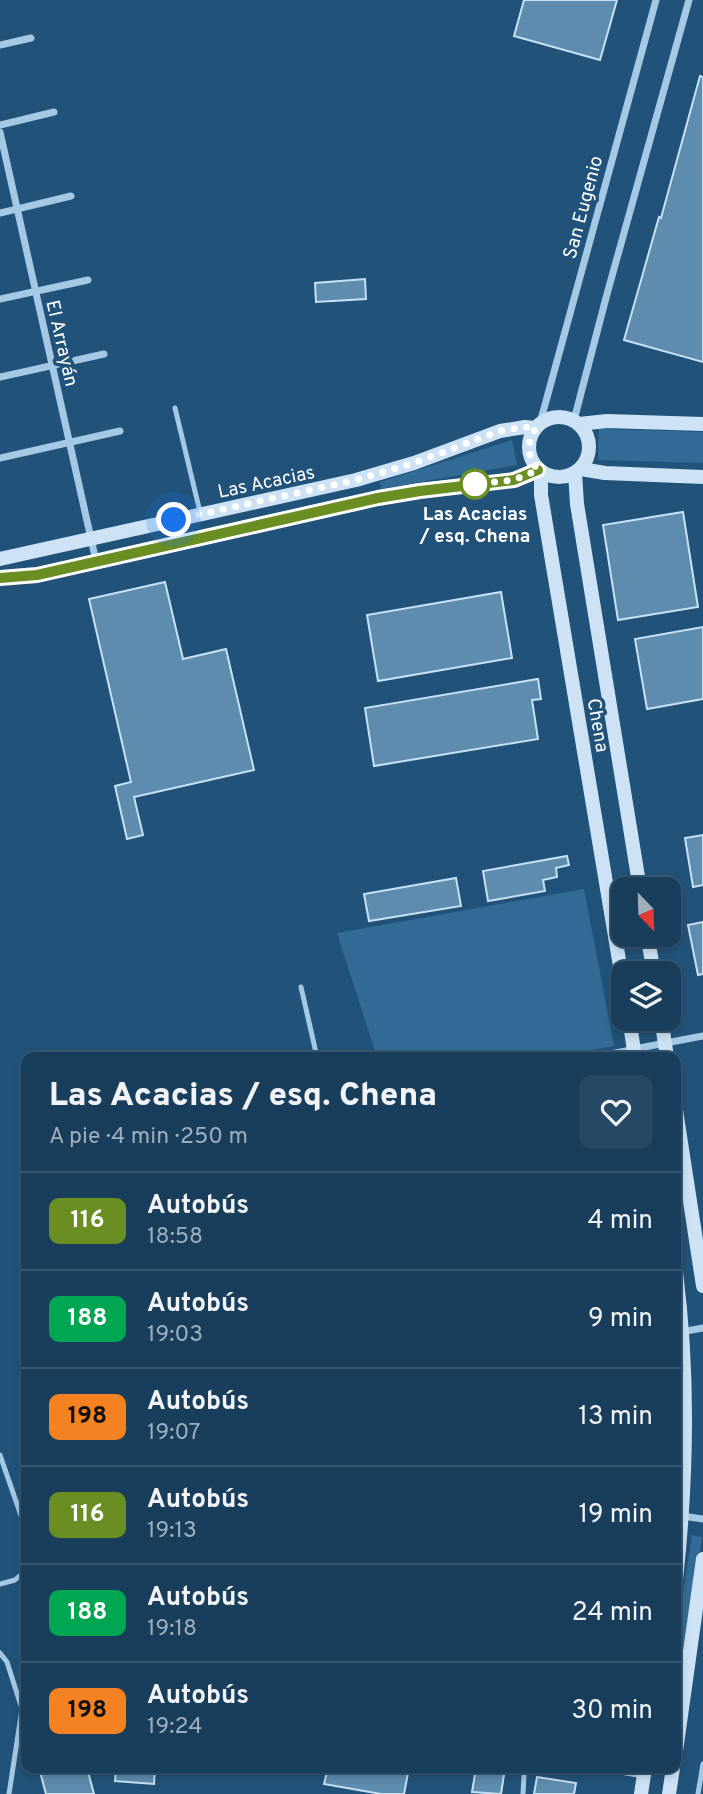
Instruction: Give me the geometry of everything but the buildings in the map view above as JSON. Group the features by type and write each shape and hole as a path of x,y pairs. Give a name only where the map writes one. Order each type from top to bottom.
{"street":[{"name":"San Eugenio","path":"538,425 656,0"},
{"path":"577,422 607,294 689,0"},
{"path":"0,45 31,38"},
{"path":"0,125 54,112"},
{"name":"El Arrayán","path":"0,132 96,561"},
{"path":"0,213 71,196"},
{"path":"0,299 88,279"},
{"path":"0,377 104,354"},
{"path":"703,424 577,422 557,416 538,425 530,438 529,449 532,460 541,471 550,476 563,477 578,471 703,477"},
{"path":"577,422 590,443 588,457 578,471"},
{"name":"Las Acacias","path":"0,559 328,487 382,473 500,431 538,425"},
{"path":"0,458 120,431"},
{"path":"0,578 37,575 399,494 514,480 541,471"},
{"name":"Chena","path":"541,471 541,495 619,961"},
{"name":"Chena","path":"578,471 577,504 638,877"},
{"path":"631,1031 635,1052"},
{"path":"663,1031 666,1050"},
{"path":"645,1052 666,1050 703,1036"},
{"path":"681,1143 703,1286"},
{"path":"681,1527 685,1433 681,1332 703,1328"},
{"path":"682,1516 703,1519"},
{"path":"681,1715 703,1559"},
{"path":"640,1794 644,1773"},
{"path":"669,1794 672,1773"}],"lane":[{"path":"175,408 200,515"},
{"path":"301,987 316,1052"},
{"path":"0,1455 21,1516"},
{"path":"0,1584 15,1580 21,1575"},
{"path":"0,1653 7,1662 21,1706"},
{"path":"9,1794 21,1716"},
{"path":"698,1794 703,1764"},
{"path":"523,1794 524,1773"}],"shaded area":[{"path":"599,429 703,432 703,463 598,460"},
{"path":"512,440 517,465 381,489 380,482"},
{"path":"584,889 614,1046 581,1052 375,1052 337,933"},
{"path":"692,1535 702,1537 681,1674 681,1605"}],"bus line":[{"name":"116","path":"0,578 37,575 399,494 514,480 538,470"}],"place":[{"name":"Las Acacias / esq. Chena","path":"475,484"}],"route":[{"path":"174,520 356,480 414,463 500,431 536,428 532,432 529,449 538,470 514,480 475,484"}]}
